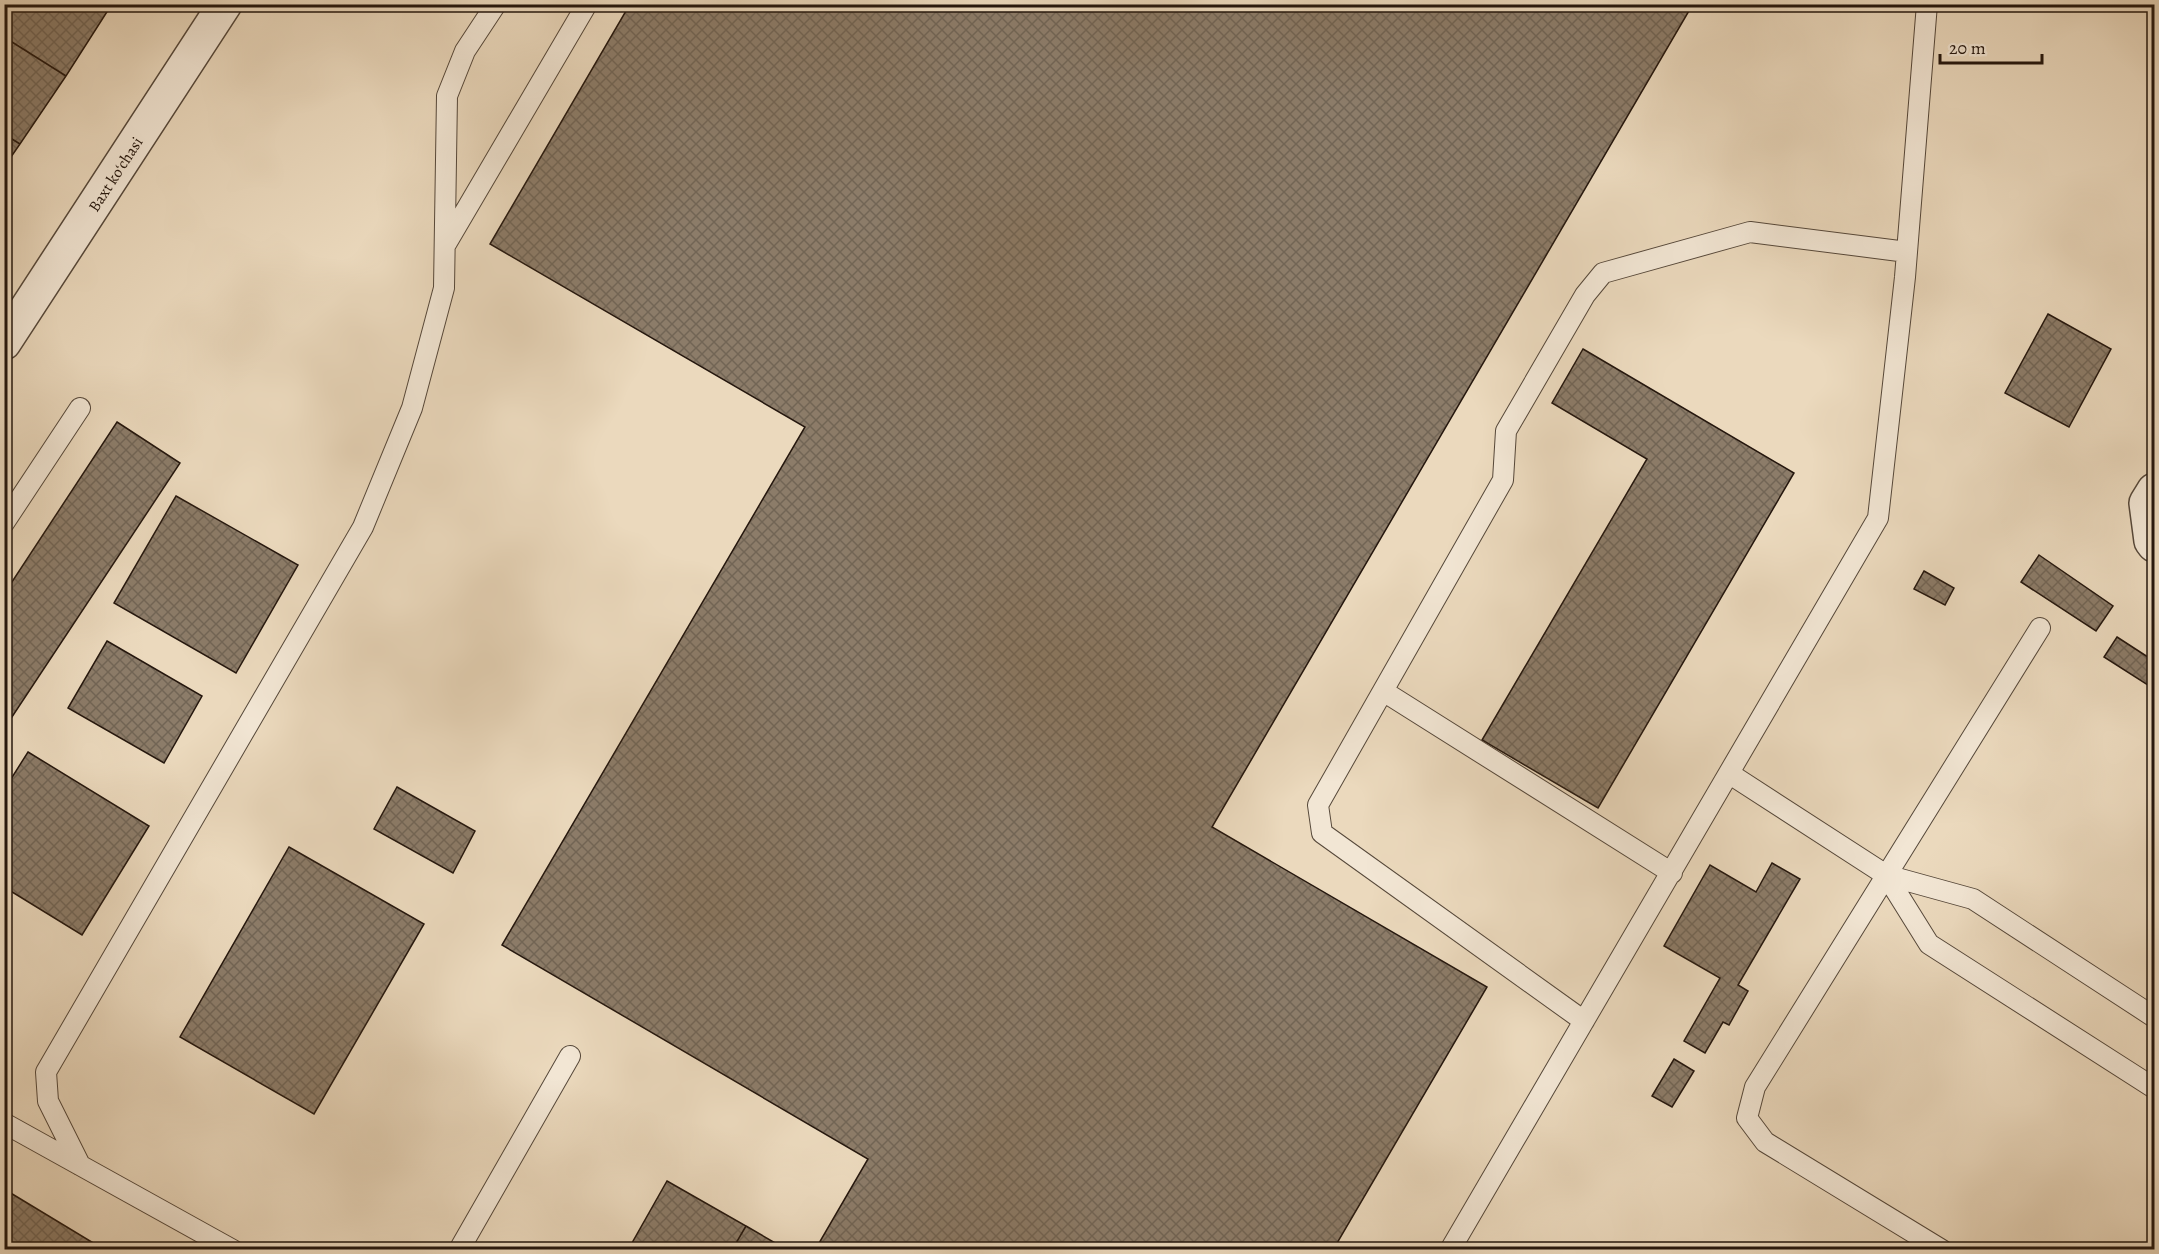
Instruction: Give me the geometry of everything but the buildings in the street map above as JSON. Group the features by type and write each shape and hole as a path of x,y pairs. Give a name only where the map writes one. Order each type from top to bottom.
{"street":[{"name":"Baxt koʻchasi","path":"4,343 225,4"},
{"path":"2154,490 2146,502 2151,541 2154,545"}],"lane":[{"path":"80,1165 48,1101 46,1072 363,527 412,408 444,288 447,96 465,51 496,4"},
{"path":"445,246 587,4"},
{"path":"1451,1249 1878,518 1907,252 1927,4"},
{"path":"1584,1022 1322,832 1318,805 1503,480 1506,431 1585,295 1603,273 1750,232 1907,252"},
{"path":"4,523 80,408"},
{"path":"1942,1250 1765,1142 1747,1118 1755,1087 2040,628"},
{"path":"1383,691 1672,873"},
{"path":"1730,774 1886,875 1973,899 2154,1017"},
{"path":"1886,875 1929,944 2154,1088"},
{"path":"459,1250 570,1056"},
{"path":"4,1124 233,1250"}]}
